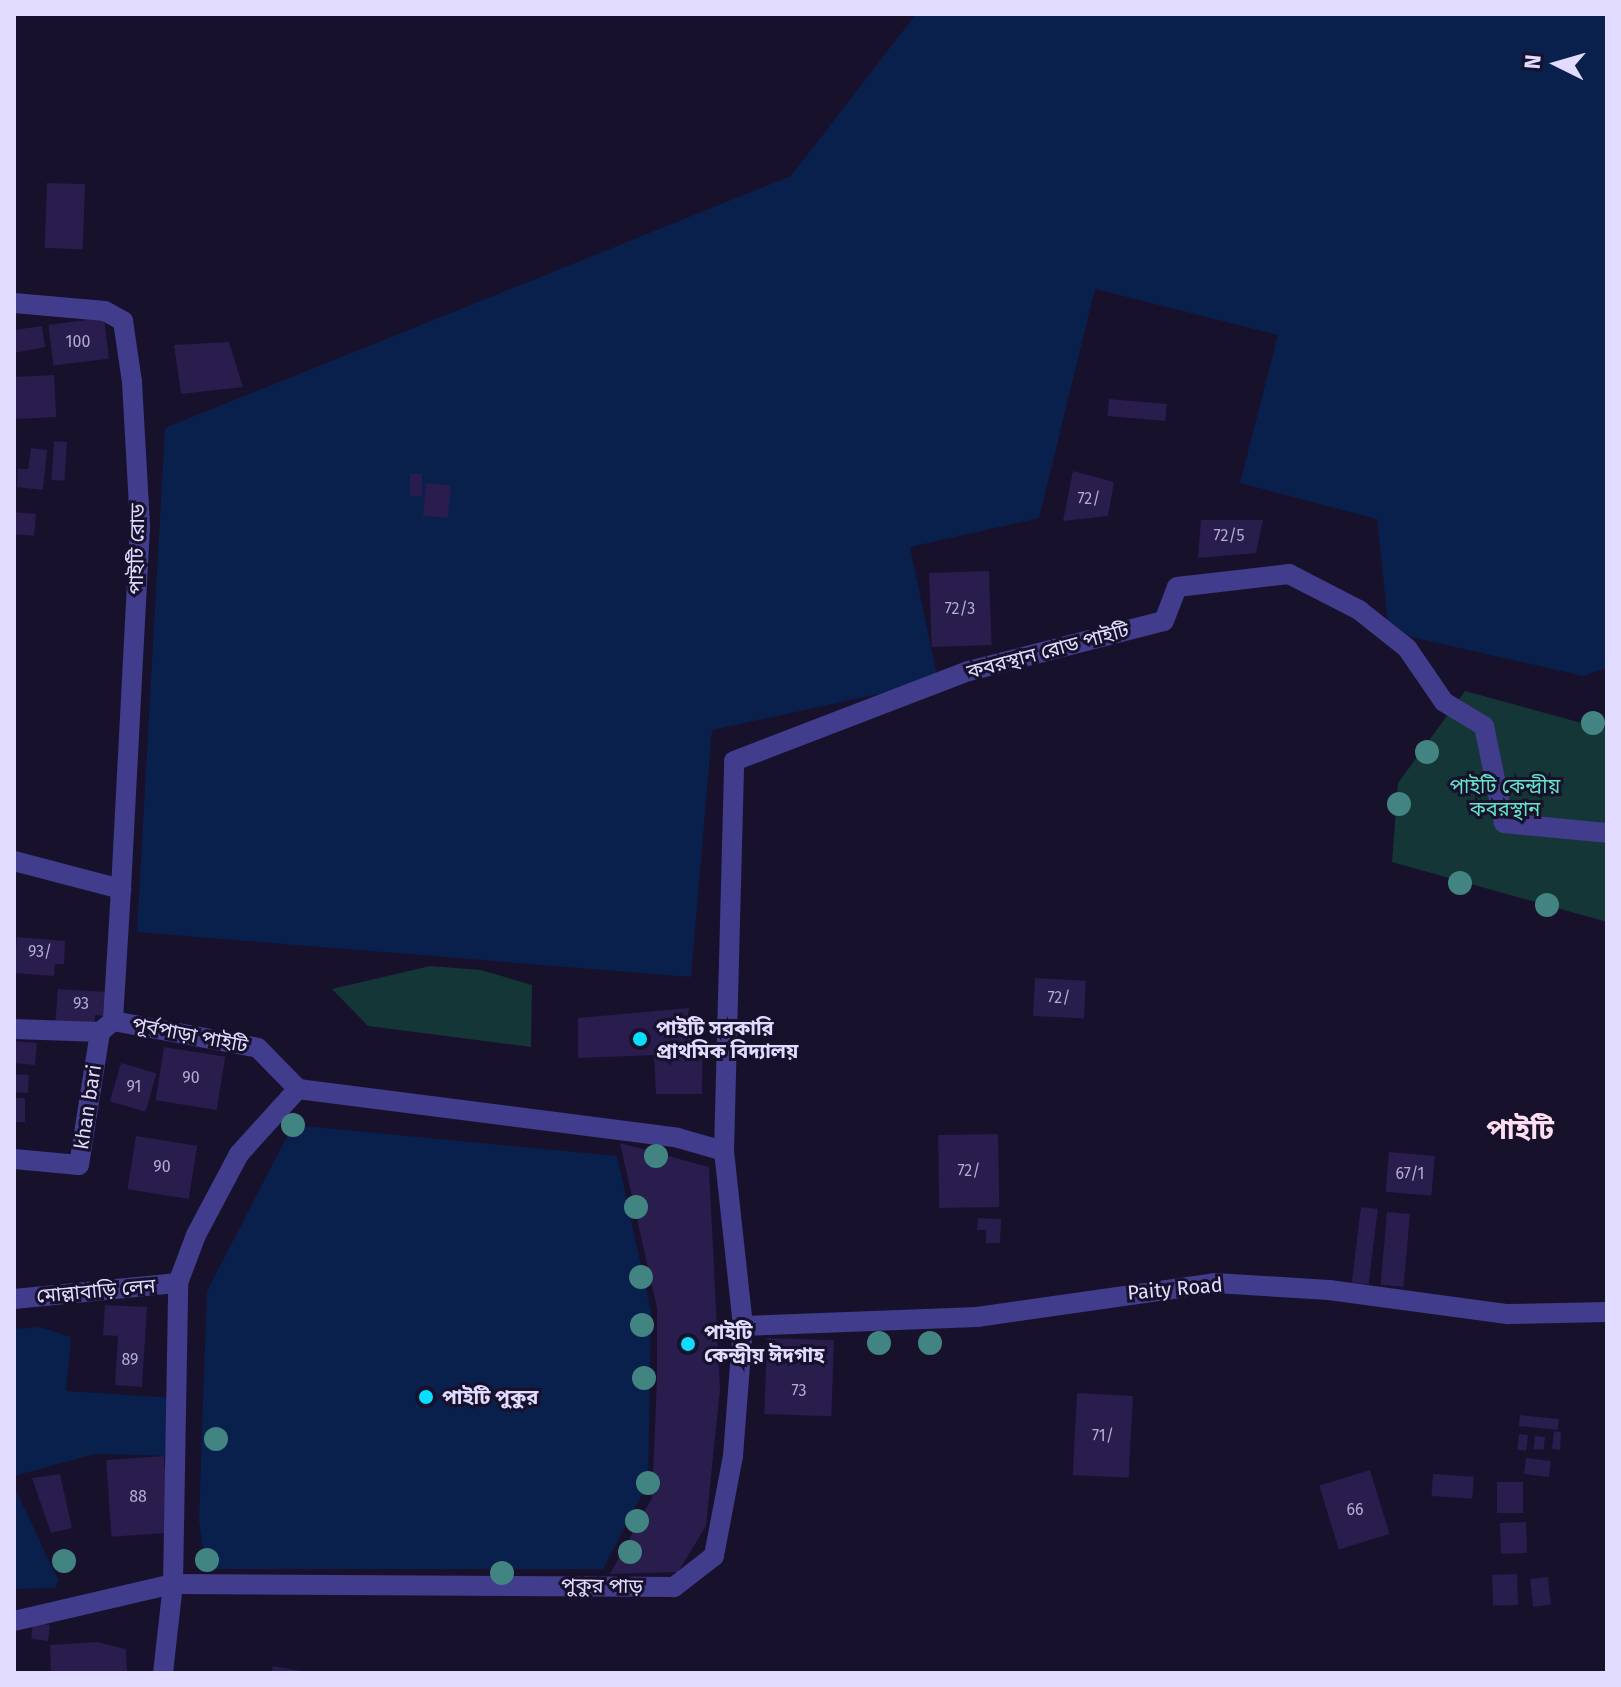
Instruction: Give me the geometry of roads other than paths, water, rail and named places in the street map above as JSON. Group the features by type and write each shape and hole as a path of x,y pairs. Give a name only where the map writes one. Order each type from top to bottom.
{"street":[{"name":"পাইটি রোড","path":"14,303 105,311 123,321 132,382 140,526 121,889"},
{"name":"কবরস্থান রোড পাইটি","path":"724,1151 734,761 969,671 1164,621 1177,587 1289,574 1359,610 1407,648 1444,702 1484,726 1504,823 1607,833"},
{"path":"14,861 121,889 106,1026 14,1029"},
{"name":"পূর্বপাড়া পাইটি","path":"106,1026 258,1048 298,1089"},
{"name":"khan bari","path":"14,1159 79,1165 106,1026"},
{"path":"163,1673 173,1584 178,1283 196,1235 239,1154 298,1089 678,1138 724,1151"},
{"name":"পুকুর পাড়","path":"14,1621 173,1584 674,1587 714,1556 733,1456 743,1326 724,1151"},
{"name":"মোল্লাবাড়ি লেন","path":"14,1299 178,1283"},
{"name":"Paity Road","path":"743,1326 977,1317 1215,1283 1329,1290 1507,1314 1607,1312"}],"water":[{"path":"916,14 1607,14 1607,668 1583,676 1389,632 1377,519 1240,483 1278,335 1095,289 1039,518 910,547 938,681 712,730 691,977 137,932 165,428 791,176"},
{"name":"পাইটি পুকুর","path":"293,1125 617,1156 651,1311 648,1483 603,1569 206,1569 199,1520 207,1291"},
{"path":"40,1327 71,1337 66,1391 175,1398 175,1456 95,1454 14,1476 14,1329"},
{"path":"14,1486 58,1580 55,1588 14,1589"}],"place":[{"name":"পাইটি সরকারি প্রাথমিক বিদ্যালয়","path":"640,1039"},
{"name":"পাইটি কেন্দ্রীয় ঈদগাহ","path":"688,1344"},
{"name":"পাইটি পুকুর","path":"426,1397"}],"district":[{"name":"পাইটি","path":"1520,1130"}],"park label":[{"name":"পাইটি কেন্দ্রীয় কবরস্থান","path":"1505,798"}]}
